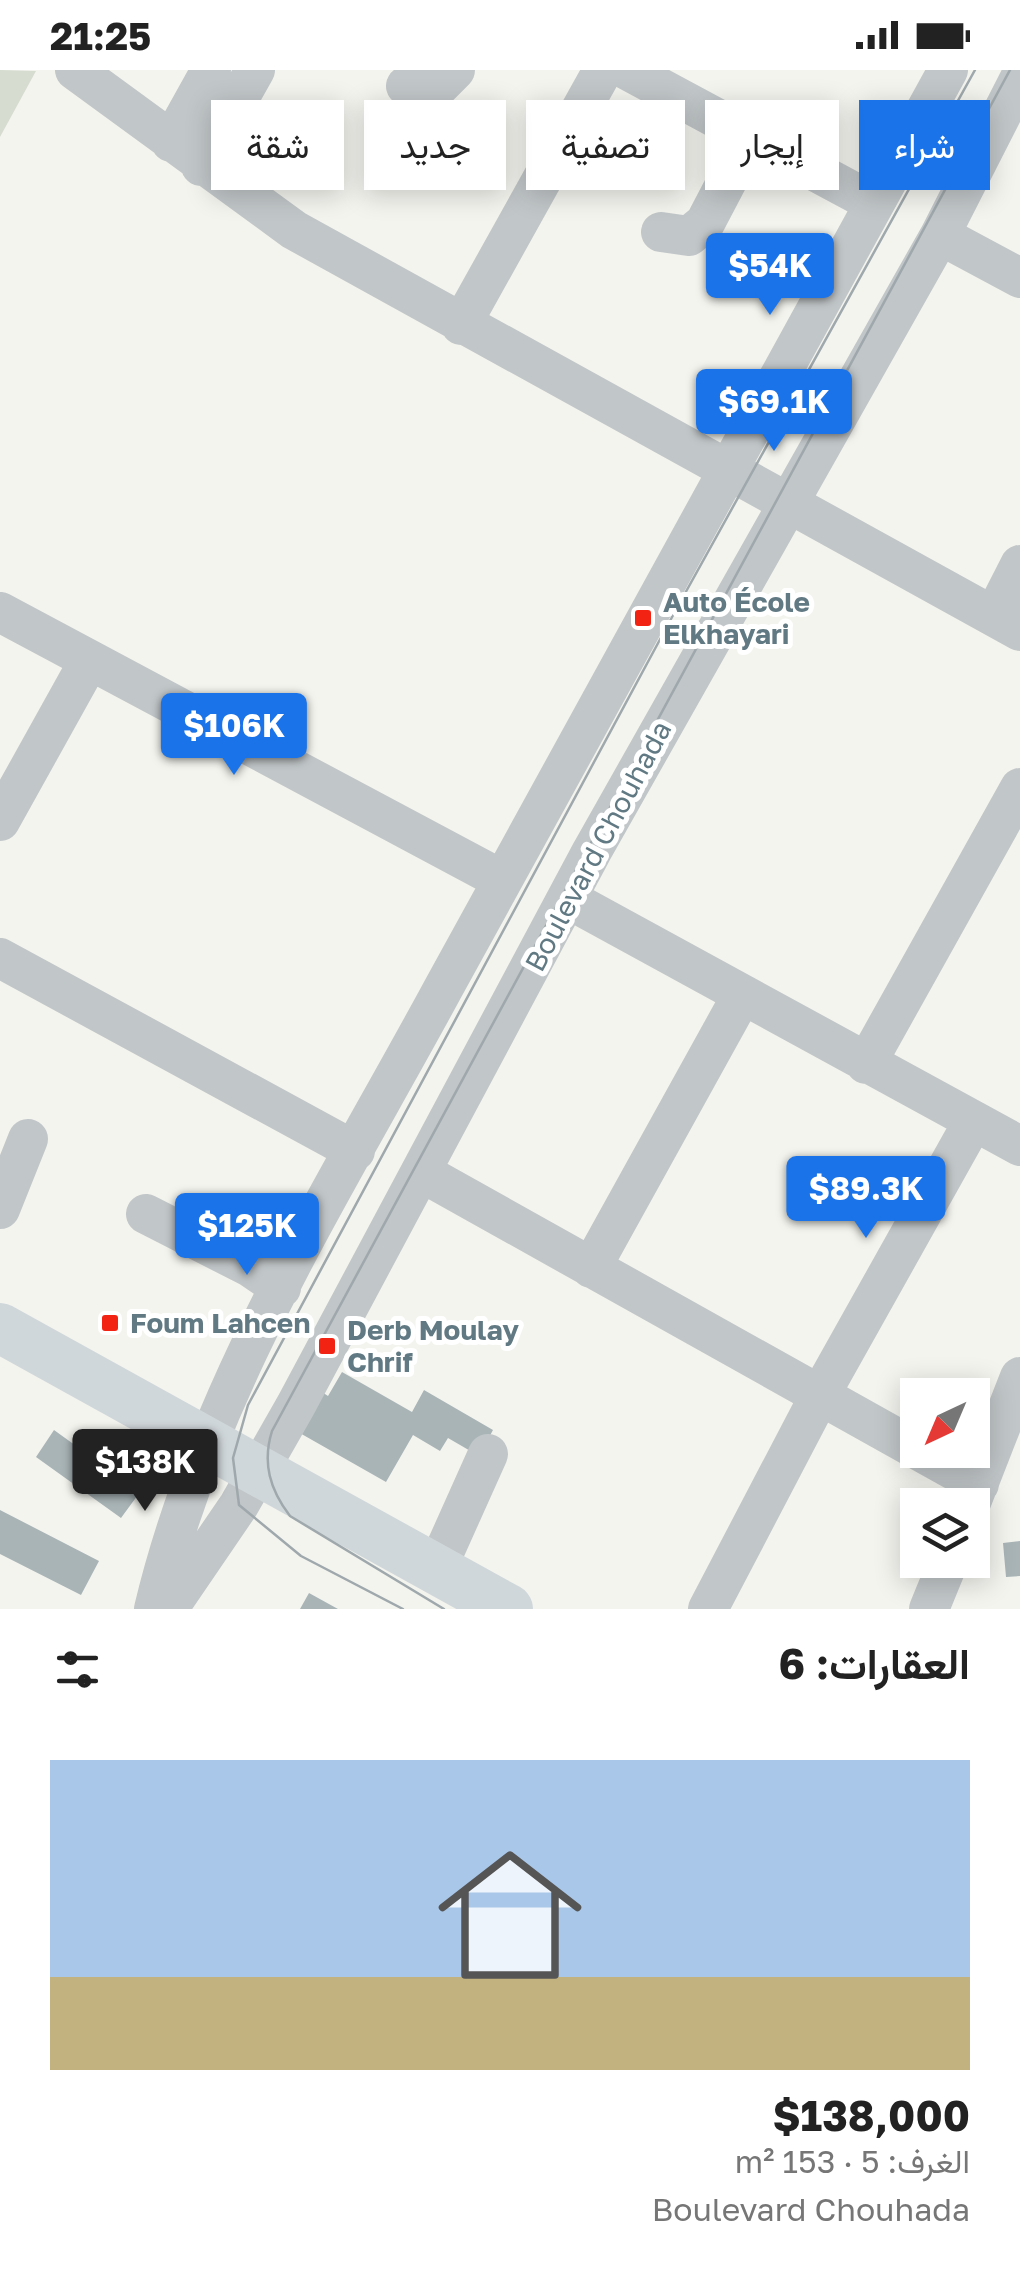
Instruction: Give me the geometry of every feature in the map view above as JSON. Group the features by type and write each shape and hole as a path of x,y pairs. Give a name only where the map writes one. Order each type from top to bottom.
{"main road":[{"path":"0,1328 508,1609"}],"street":[{"path":"75,70 294,230 1007,623 1020,564"},
{"path":"186,154 212,70"},
{"path":"186,154 255,70"},
{"path":"406,86 436,90 455,70"},
{"path":"461,325 603,70"},
{"path":"627,70 705,112"},
{"path":"154,1609 206,1439 281,1288 726,467 948,70"},
{"name":"Boulevard Chouhada","path":"168,1609 259,1469 570,900 592,851 940,234 1020,78"},
{"path":"839,185 874,204"},
{"path":"661,232 689,236 705,223 722,190"},
{"path":"940,234 1020,278"},
{"path":"0,612 502,880"},
{"path":"0,821 89,661"},
{"path":"866,1064 1020,788"},
{"path":"570,900 741,997 1020,1146"},
{"path":"0,958 355,1151"},
{"path":"591,1268 741,997"},
{"path":"708,1609 820,1395 973,1122"},
{"path":"0,1209 28,1139"},
{"path":"420,1172 900,1440"},
{"path":"146,1214 281,1288"},
{"path":"977,1488 1020,1377"},
{"path":"436,1570 488,1454"},
{"path":"941,1468 967,1488"},
{"path":"930,1609 942,1578"}],"shaded area":[{"path":"0,70 36,71 0,137"}],"building":[{"path":"342,1372 412,1412 424,1390 493,1430 479,1456 448,1438 440,1451 413,1435 386,1482 298,1432 322,1392 328,1396"},
{"path":"54,1430 140,1492 121,1518 36,1457"},
{"path":"0,1510 99,1561 81,1595 0,1554"},
{"path":"1020,1541 1020,1576 1006,1577 1003,1543"},
{"path":"309,1593 338,1609 300,1609"}],"tram line":[{"path":"403,1609 301,1556 239,1505 233,1458 248,1405 678,606 975,70"},
{"path":"444,1609 290,1516 270,1476 272,1431 1010,70"}],"place":[{"name":"Auto École Elkhayari","path":"643,618"},
{"name":"Foum Lahcen","path":"110,1323"},
{"name":"Derb Moulay Chrif","path":"327,1346"}]}
